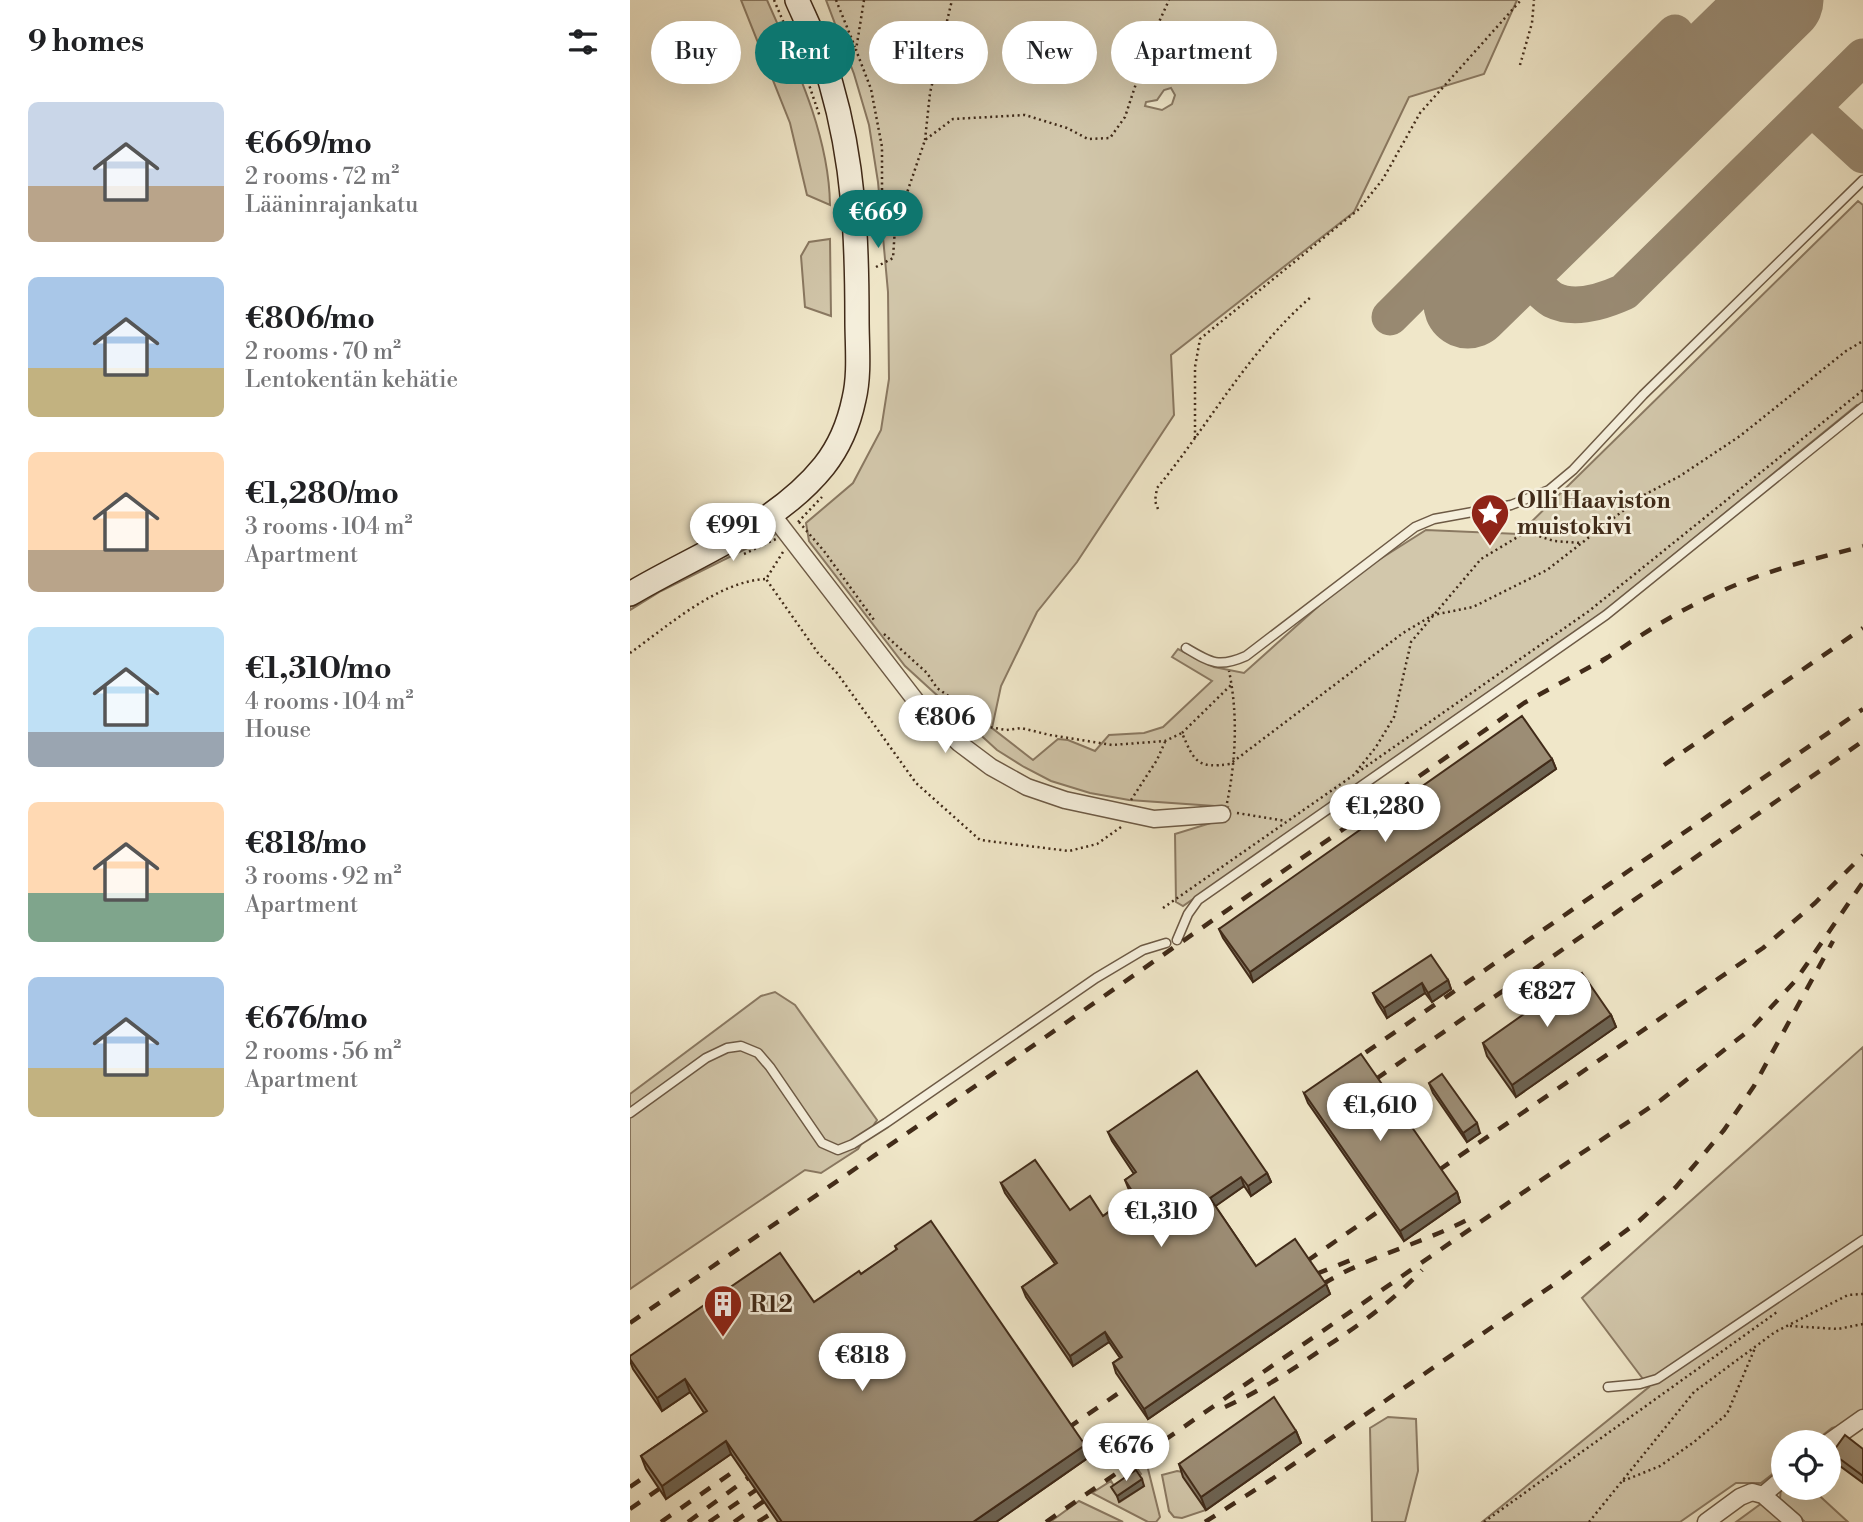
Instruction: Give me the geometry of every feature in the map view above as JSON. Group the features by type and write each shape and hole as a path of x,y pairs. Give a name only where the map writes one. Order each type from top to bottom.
{"street":[{"path":"630,594 743,532 787,526 815,489 824,466 849,421 857,375 858,300 854,193 843,129 830,80 797,0"},
{"path":"787,526 916,701 959,743 991,767 1027,787 1065,800 1154,819 1222,814"},
{"path":"1841,1434 1863,1418"},
{"path":"1763,1496 1771,1489"},
{"path":"1706,1522 1746,1493 1755,1492 1794,1522"}],"lane":[{"path":"1186,648 1208,662 1227,664 1246,656 1415,527 1434,519 1511,505 1549,490 1573,470 1643,395 1863,180"},
{"path":"1177,940 1188,914 1198,900 1606,615 1863,407"},
{"path":"630,1113 705,1058 727,1048 741,1046 758,1053 822,1143 838,1150 853,1144 900,1113 1096,978 1143,950 1166,943"},
{"path":"1608,1387 1640,1384 1657,1379 1863,1240"}],"path":[{"path":"774,0 804,70 823,127"},
{"path":"836,0 871,89 881,146 881,191 876,199"},
{"path":"856,50 864,0"},
{"path":"876,267 893,258 895,228 925,140 930,93 952,0"},
{"path":"925,140 953,119 1025,115 1067,128 1087,139 1110,138 1125,117 1149,44 1169,0"},
{"path":"1195,438 1195,367 1200,339 1359,209 1383,179 1420,113 1521,0"},
{"path":"1520,65 1532,23 1534,0"},
{"path":"1158,509 1155,501 1157,488 1255,355 1291,314 1311,297"},
{"path":"1182,733 1192,758 1209,767 1230,764 1403,633 1433,615 1473,607 1547,570 1642,496 1680,476 1740,436 1846,351 1863,341"},
{"path":"1163,908 1589,611 1863,390"},
{"path":"739,556 775,539 815,489"},
{"path":"766,579 787,526"},
{"path":"787,526 824,551 886,636 927,673 937,688 989,727 1006,730 1020,728 1112,745 1165,741 1182,733 1232,684"},
{"path":"1354,774 1376,747 1394,717 1411,642 1481,559 1526,532 1553,541 1580,543 1584,540"},
{"path":"630,653 712,595 751,579 766,579"},
{"path":"766,579 818,653 838,673 916,783 981,840 1069,851 1097,844 1132,814 1135,792 1157,760 1165,741"},
{"path":"1227,664 1232,684 1235,759 1227,803 1222,814 1244,813 1286,821"},
{"path":"1589,1522 1694,1392 1788,1326 1848,1295 1863,1294"},
{"path":"1484,1522 1784,1308"},
{"path":"1788,1326 1838,1329 1863,1324"},
{"path":"1620,1482 1660,1466 1695,1442 1727,1414 1756,1346"}],"shaded area":[{"path":"741,0 767,0 776,21 755,21 755,35"},
{"path":"826,0 1517,0 1484,74 1409,97 1354,212 1171,355 1174,415 1077,562 1037,612 1001,686 992,728 1033,760 1058,739 1068,740 1095,751 1109,735 1144,733 1163,727 1212,681 1172,657 1178,649 1214,667 1244,673 1350,578 1426,530 1519,534 1858,201 1863,205 1863,410 1857,405 1609,608 1183,906 1176,902 1175,834 1224,819 1228,807 1129,800 1090,793 1051,781 997,750 905,666 809,541 806,523 853,483 881,430 889,379 888,292 878,182 869,125 855,77 855,21 834,21","holes":["1171,88 1175,95 1172,104 1162,110 1145,106 1146,102 1157,100 1164,90"]},
{"path":"774,84 803,84 824,152 830,205 807,195 790,123"},
{"path":"830,239 831,316 805,307 801,256 809,242"},
{"path":"763,533 774,535 661,591 630,610 630,603"},
{"path":"775,992 795,1005 877,1120 858,1149 821,1173 805,1170 630,1289 630,1094 761,996"},
{"path":"1863,1047 1863,1420 1829,1430 1771,1430 1771,1475 1761,1483 1736,1483 1680,1522 1482,1522 1649,1387 1582,1298"},
{"path":"1388,1417 1416,1419 1418,1471 1405,1522 1372,1522 1370,1428"},
{"path":"1145,1457 1160,1517 1156,1522 1148,1522 1092,1493 1111,1481 1120,1502 1144,1486 1138,1477 1141,1474 1134,1464"},
{"path":"1177,1471 1189,1473 1206,1510 1182,1518 1174,1517 1169,1511 1162,1475"},
{"path":"1781,1500 1824,1500 1848,1522 1805,1522"},
{"path":"1079,1501 1123,1522 1050,1522"},
{"path":"1762,1503 1784,1522 1736,1522"}],"building":[{"path":"1522,716 1552,759 1250,972 1219,929"},
{"path":"1431,955 1448,980 1428,993 1422,983 1384,1008 1373,993"},
{"path":"1582,973 1611,1015 1512,1085 1483,1043"},
{"path":"1361,1054 1457,1192 1400,1231 1304,1093"},
{"path":"1197,1071 1267,1173 1248,1186 1241,1177 1210,1198 1256,1266 1295,1239 1326,1284 1144,1409 1113,1363 1122,1357 1105,1332 1070,1356 1022,1287 1057,1263 1001,1183 1035,1160 1070,1210 1090,1196 1103,1216 1134,1194 1125,1180 1136,1172 1108,1132"},
{"path":"1442,1074 1477,1123 1463,1133 1429,1083"},
{"path":"931,1221 1085,1445 973,1522 782,1522 726,1441 662,1486 641,1456 707,1411 685,1379 657,1398 630,1356 780,1253 814,1302 859,1271 861,1274"},
{"path":"1274,1397 1296,1431 1201,1497 1179,1464"},
{"path":"1845,1435 1863,1449 1863,1476 1841,1460 1841,1441"},
{"path":"1136,1470 1142,1479 1117,1496 1111,1487"}],"taxiway":[{"path":"1390,317 1675,33"},
{"path":"1513,261 1543,292 1562,303 1589,304 1624,292 1863,57"},
{"path":"1812,108 1863,155"}],"runway":[{"path":"1468,304 1779,0"}],"railway":[{"path":"1601,662 1670,618 1724,590 1773,571 1863,546"},
{"path":"1664,765 1863,628"},
{"path":"630,1323 938,1112 1524,703 1608,657"},
{"path":"1346,1066 1863,709"},
{"path":"1376,1079 1863,741"},
{"path":"1439,1170 1763,948 1815,903 1863,855"},
{"path":"1046,1522 1661,1100 1752,1028 1796,980 1863,882"},
{"path":"1205,1522 1272,1479 1553,1285 1639,1221 1676,1187 1724,1130 1754,1086 1833,941"},
{"path":"1307,1261 1382,1209"},
{"path":"1323,1284 1360,1265 1474,1216"},
{"path":"1316,1274 1351,1260"},
{"path":"1225,1407 1274,1381 1348,1332 1387,1303 1422,1270"},
{"path":"1068,1428 1126,1388"},
{"path":"661,1522 740,1467"},
{"path":"630,1487 649,1474"},
{"path":"688,1522 748,1478"},
{"path":"630,1509 659,1489"},
{"path":"709,1522 756,1490"},
{"path":"734,1522 764,1501"},
{"path":"758,1522 772,1513"}],"place":[{"name":"Olli Haaviston muistokivi","path":"1490,547"},
{"name":"R12","path":"723,1338"}]}
